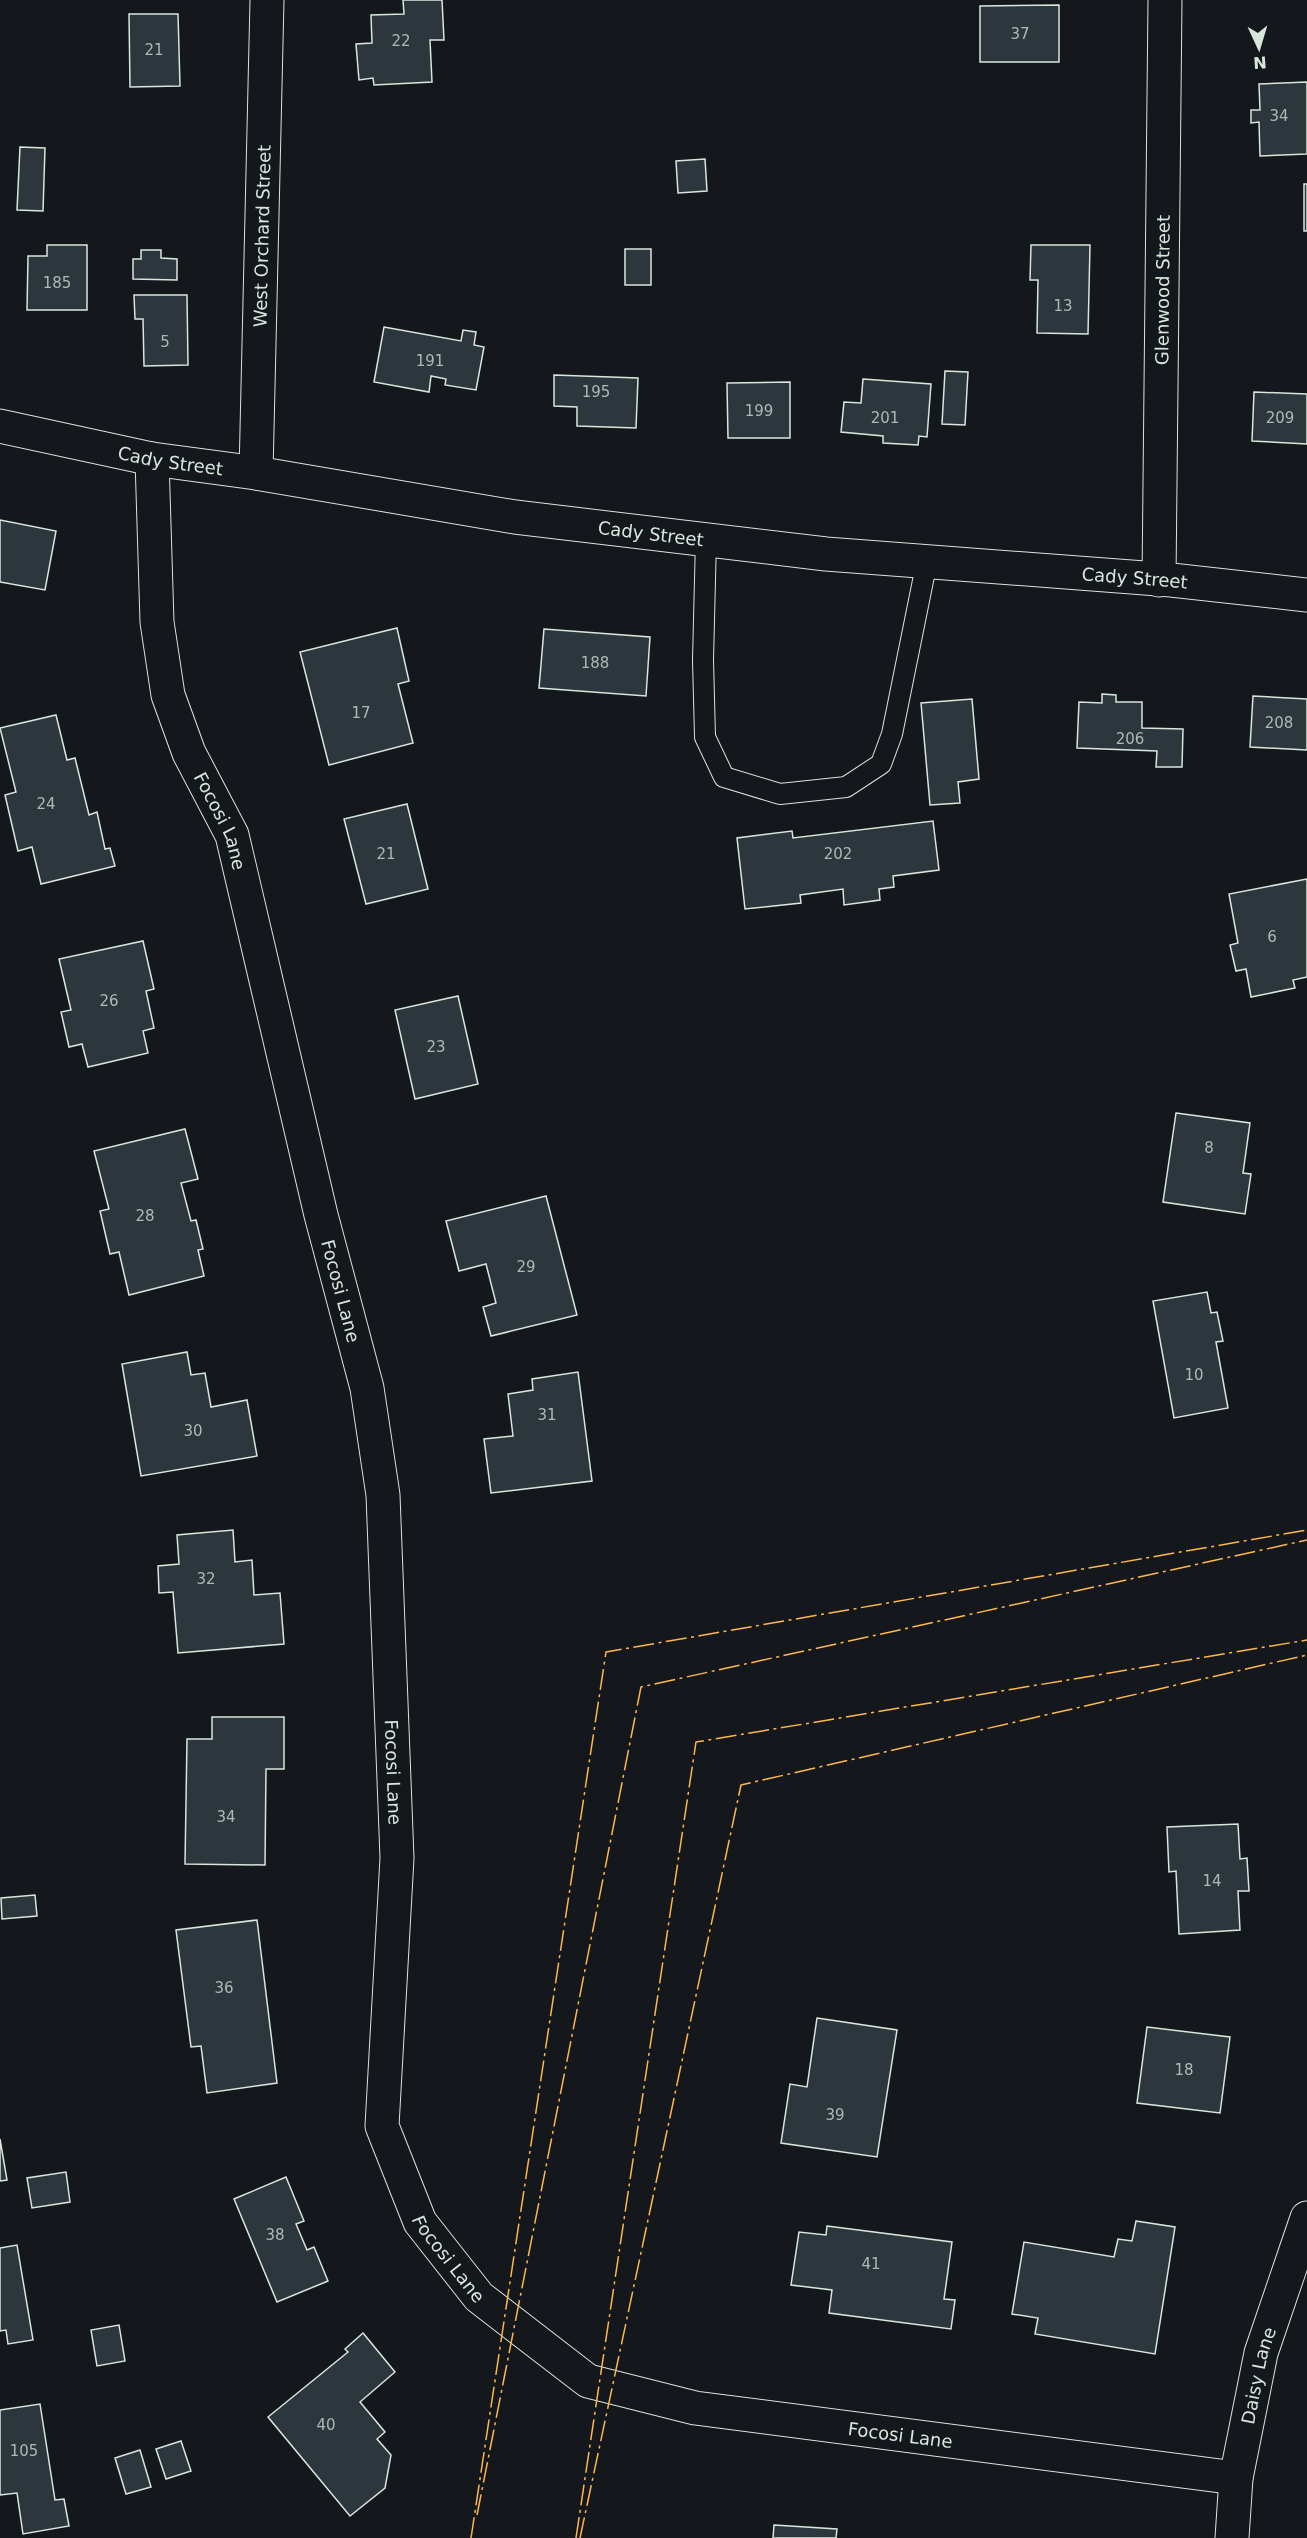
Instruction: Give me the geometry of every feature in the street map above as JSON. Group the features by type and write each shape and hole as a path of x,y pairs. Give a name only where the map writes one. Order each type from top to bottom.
{"street":[{"name":"West Orchard Street","path":"256,472 267,0"},
{"name":"Glenwood Street","path":"1159,580 1165,0"},
{"name":"Cady Street","path":"0,426 152,459 256,472 515,517 826,554 1159,580 1307,596"},
{"name":"Focosi Lane","path":"152,459 157,622 168,695 189,753 232,835 321,1215 367,1388 383,1495 397,1858 382,2126 420,2222 479,2297 588,2381 695,2408 1236,2478"},
{"name":"Daisy Lane","path":"1232,2538 1236,2478 1261,2354 1307,2218"}],"lane":[{"path":"706,539 703,660 705,737 724,777 780,794 846,787 881,764 892,734 927,561"}],"building":[{"path":"403,0 442,0 444,40 430,40 432,82 374,85 373,78 359,80 356,44 372,43 371,15 404,14"},
{"path":"1059,5 1059,62 980,62 980,6"},
{"path":"129,14 178,14 180,86 130,87"},
{"path":"1307,82 1307,154 1260,156 1259,122 1251,123 1251,110 1260,110 1259,84"},
{"path":"20,147 45,148 43,211 17,210"},
{"path":"705,159 707,191 678,193 676,161"},
{"path":"1304,184 1307,184 1307,231 1304,231"},
{"path":"47,245 87,245 87,310 27,310 28,256 47,256"},
{"path":"1031,245 1090,245 1088,334 1037,333 1038,280 1030,280"},
{"path":"625,249 651,249 651,285 625,285"},
{"path":"141,250 161,250 161,258 177,259 177,280 133,279 133,259 141,259"},
{"path":"134,295 187,295 188,365 144,366 143,319 135,319"},
{"path":"384,327 461,341 463,330 476,332 474,345 484,347 476,390 445,385 446,379 431,376 429,392 374,382"},
{"path":"945,371 968,372 965,425 942,424"},
{"path":"554,375 638,378 636,428 577,426 577,407 554,406"},
{"path":"863,379 931,384 927,437 919,436 918,445 883,443 883,436 841,432 844,402 861,403"},
{"path":"790,382 790,438 728,438 727,383"},
{"path":"1254,392 1307,394 1307,444 1252,441"},
{"path":"0,520 56,531 45,590 0,582"},
{"path":"397,628 409,681 398,684 413,743 329,765 300,652"},
{"path":"544,629 650,637 646,696 539,688"},
{"path":"1102,694 1116,695 1116,702 1142,702 1142,728 1183,729 1182,767 1156,767 1157,751 1077,748 1079,702 1102,703"},
{"path":"1253,696 1307,699 1307,750 1250,747"},
{"path":"972,699 979,779 958,782 960,803 930,805 921,703"},
{"path":"56,715 67,760 75,758 89,815 97,812 105,849 110,848 115,866 41,884 32,847 18,851 5,795 16,792 0,728"},
{"path":"407,804 428,889 366,904 344,819"},
{"path":"933,821 939,870 893,876 894,887 879,889 880,900 844,905 843,889 800,895 801,903 745,909 737,838 792,831 793,838"},
{"path":"1307,879 1307,977 1293,980 1295,988 1251,997 1246,969 1236,971 1230,945 1238,943 1229,894"},
{"path":"143,941 154,989 146,991 154,1028 143,1031 148,1053 88,1067 82,1044 69,1047 61,1012 71,1010 59,959"},
{"path":"458,996 478,1084 415,1099 395,1010"},
{"path":"1176,1113 1250,1123 1243,1173 1251,1174 1245,1214 1163,1202"},
{"path":"185,1129 198,1179 181,1183 191,1221 196,1220 203,1249 198,1250 204,1276 129,1295 119,1252 110,1254 100,1211 109,1209 94,1151"},
{"path":"546,1196 577,1315 491,1336 483,1307 496,1303 486,1264 459,1271 446,1221"},
{"path":"1207,1292 1211,1313 1217,1312 1223,1341 1216,1342 1228,1408 1174,1418 1153,1301"},
{"path":"187,1352 191,1375 205,1373 211,1407 247,1400 257,1456 141,1476 122,1364"},
{"path":"578,1372 592,1481 491,1493 484,1439 513,1436 508,1394 533,1390 532,1379"},
{"path":"233,1530 235,1562 252,1560 254,1595 280,1593 284,1644 178,1653 173,1592 159,1593 158,1566 179,1564 177,1535"},
{"path":"212,1717 284,1717 284,1769 266,1769 265,1865 185,1864 187,1739 212,1739"},
{"path":"1238,1824 1240,1859 1247,1858 1249,1891 1238,1891 1240,1930 1179,1934 1176,1871 1169,1872 1167,1827"},
{"path":"35,1895 37,1916 2,1919 1,1898"},
{"path":"257,1920 277,2083 207,2093 201,2046 191,2047 176,1930"},
{"path":"817,2018 897,2030 877,2157 781,2143 790,2084 807,2087"},
{"path":"1147,2027 1230,2037 1220,2113 1137,2103"},
{"path":"0,2139 7,2180 0,2181"},
{"path":"66,2172 70,2202 32,2208 27,2178"},
{"path":"286,2177 304,2221 296,2224 307,2250 314,2247 328,2281 277,2302 234,2199"},
{"path":"1136,2221 1175,2227 1155,2354 1035,2334 1038,2318 1012,2314 1024,2242 1114,2257 1118,2239 1132,2241"},
{"path":"827,2226 952,2242 944,2299 955,2300 951,2329 829,2313 832,2290 791,2285 799,2232 826,2235"},
{"path":"17,2245 33,2340 8,2344 6,2330 0,2331 0,2248"},
{"path":"119,2325 125,2361 97,2366 91,2330"},
{"path":"363,2333 395,2372 360,2402 385,2432 377,2439 391,2455 385,2488 350,2516 268,2417 348,2352 345,2349"},
{"path":"40,2404 55,2500 64,2499 69,2526 23,2534 17,2493 0,2495 0,2410"},
{"path":"181,2441 191,2471 166,2479 156,2449"},
{"path":"140,2450 151,2487 126,2494 115,2458"},
{"path":"774,2525 837,2529 836,2538 773,2538"}],"power":[{"path":"471,2538 606,1652 1307,1530"},
{"path":"477,2515 641,1687 1307,1540"},
{"path":"576,2538 696,1742 1307,1640"},
{"path":"580,2538 741,1785 1307,1655"}]}
